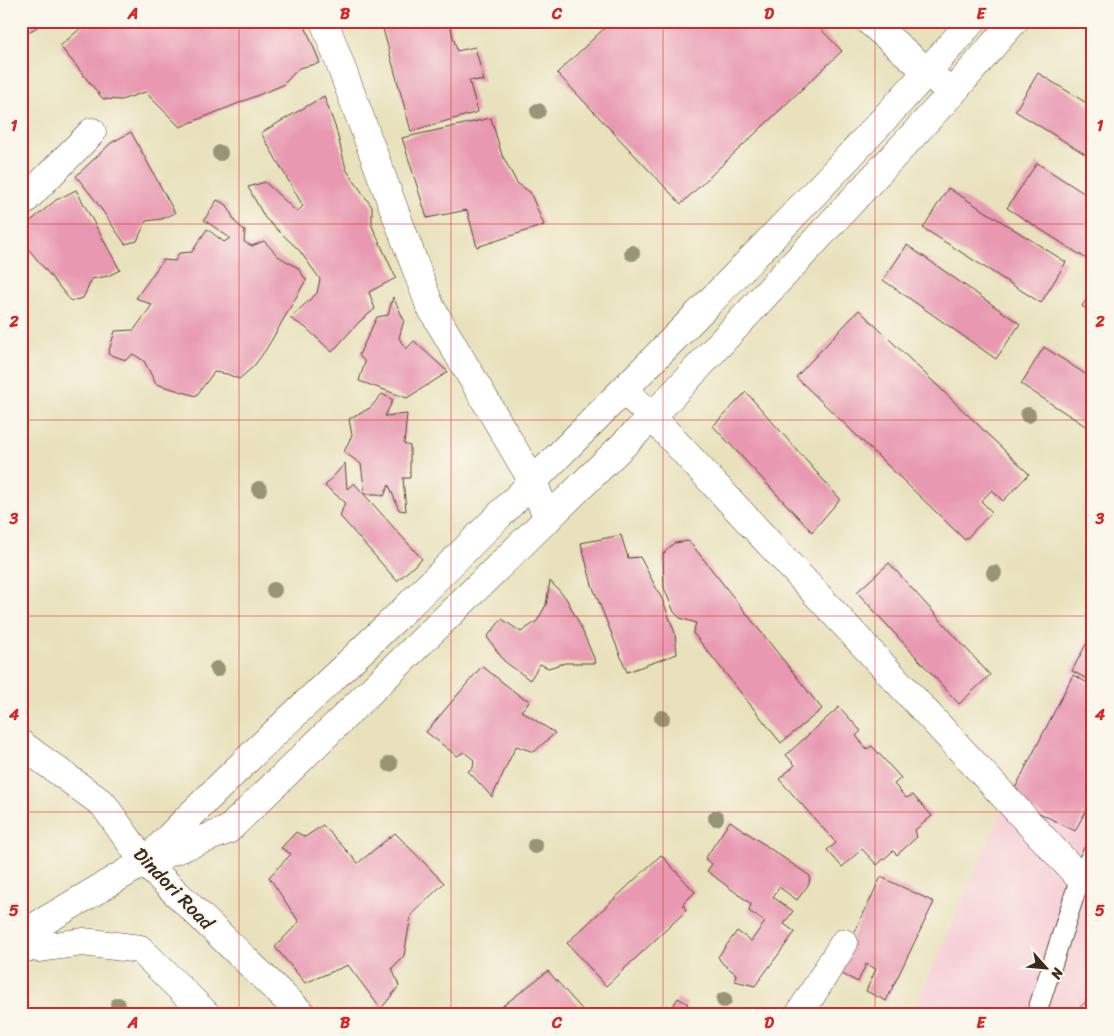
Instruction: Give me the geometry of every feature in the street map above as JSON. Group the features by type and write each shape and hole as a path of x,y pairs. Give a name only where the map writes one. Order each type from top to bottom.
{"main road":[{"path":"324,21 430,306 533,482 548,519"},
{"path":"869,21 952,93"},
{"path":"144,862 202,802 402,611 624,390 818,191 928,72 972,21"},
{"path":"21,935 144,862 228,830 652,417 952,93 1014,21"},
{"path":"21,204 92,132"},
{"path":"624,390 652,417 1086,881"},
{"name":"Dindori Road","path":"21,744 103,804 144,862 303,1015"},
{"path":"21,946 40,948 82,942 140,949 207,1015"},
{"path":"799,1015 844,943"}],"lane":[{"path":"1036,1015 1086,881 1093,852"}],"shaded area":[{"path":"1093,621 1093,1015 911,1015 1004,806"}],"green space":[{"path":"21,826 27,848 24,865 21,870"}],"building":[{"path":"21,21 46,21 26,34 21,27"},
{"path":"89,21 303,21 320,63 299,68 283,85 180,127 145,92 121,100 103,99 60,46"},
{"path":"410,21 449,21 457,51 475,47 484,81 469,80 478,112 411,131 383,29"},
{"path":"612,21 813,21 842,51 681,204 557,73"},
{"path":"1038,73 1093,107 1093,159 1015,111"},
{"path":"324,96 336,129 346,169 372,207 372,226 396,278 369,292 375,309 360,321 332,352 306,328 290,318 317,293 320,279 299,250 265,218 248,187 265,182 297,212 303,206 261,133"},
{"path":"491,118 502,155 517,183 530,192 544,225 477,247 467,210 427,218 402,138"},
{"path":"131,132 175,213 162,219 146,221 137,241 125,244 76,176 111,143"},
{"path":"1037,163 1093,199 1093,263 1007,208"},
{"path":"948,188 1066,262 1041,303 923,228"},
{"path":"76,190 120,270 108,276 92,279 83,298 71,301 21,240 21,229 56,200"},
{"path":"217,200 227,205 235,222 245,231 244,242 252,246 264,241 278,256 298,268 306,280 267,348 254,366 239,379 227,374 214,372 196,396 156,384 144,361 133,354 126,360 108,354 115,331 134,330 152,305 136,298 163,260 175,261 179,253 192,252 207,229 224,242 230,238 204,220"},
{"path":"907,245 1020,324 996,359 883,280"},
{"path":"1093,289 1093,313 1082,306"},
{"path":"393,297 404,320 399,338 406,349 414,341 448,372 407,398 359,381 365,362 359,355 377,317 388,315"},
{"path":"859,310 1029,474 1003,501 992,490 981,501 992,512 965,540 796,377"},
{"path":"1044,347 1093,379 1093,431 1021,384"},
{"path":"746,392 840,499 812,532 713,426"},
{"path":"382,394 393,400 385,416 407,414 404,444 410,446 410,478 403,478 406,511 399,510 389,485 384,496 365,494 361,464 344,452 352,435 349,419 370,408"},
{"path":"345,463 347,489 354,483 422,559 397,581 340,516 345,502 325,486"},
{"path":"621,535 628,558 640,557 663,601 675,633 677,654 627,672 592,585 581,543"},
{"path":"689,541 822,709 781,743 693,633 696,623 680,618 674,612 664,588 663,554 674,543"},
{"path":"889,563 990,675 959,704 857,592"},
{"path":"550,581 566,598 596,663 565,663 548,668 540,664 530,680 504,661 487,637 502,619 521,632 537,621 546,605"},
{"path":"1093,631 1093,682 1072,671"},
{"path":"482,666 520,696 530,701 521,711 555,733 534,752 516,746 492,797 468,771 473,768 474,760 464,752 457,756 426,732"},
{"path":"1073,675 1093,686 1093,797 1075,831 1010,798"},
{"path":"839,707 861,731 856,736 867,749 872,746 901,778 894,784 906,798 913,795 932,816 915,830 917,837 897,855 893,851 877,865 862,849 842,867 827,850 836,843 779,779 795,765 786,755"},
{"path":"730,821 810,876 809,884 797,900 779,887 773,897 793,911 784,924 795,932 755,986 735,981 736,974 723,964 718,957 737,931 751,941 765,922 749,911 751,904 707,871 712,864 705,859"},
{"path":"323,825 358,863 395,833 444,883 411,915 404,956 392,968 399,986 381,1009 348,965 305,983 275,947 299,922 269,877 291,854 281,848 296,832 305,837"},
{"path":"661,855 695,892 683,904 686,911 606,986 567,943"},
{"path":"881,877 934,902 886,1001 866,991 876,969 866,964 858,982 836,971"},
{"path":"548,971 587,1015 491,1015"},
{"path":"1093,995 1093,1015 1072,1015"},
{"path":"678,998 688,1004 684,1009 693,1015 667,1015"}]}
